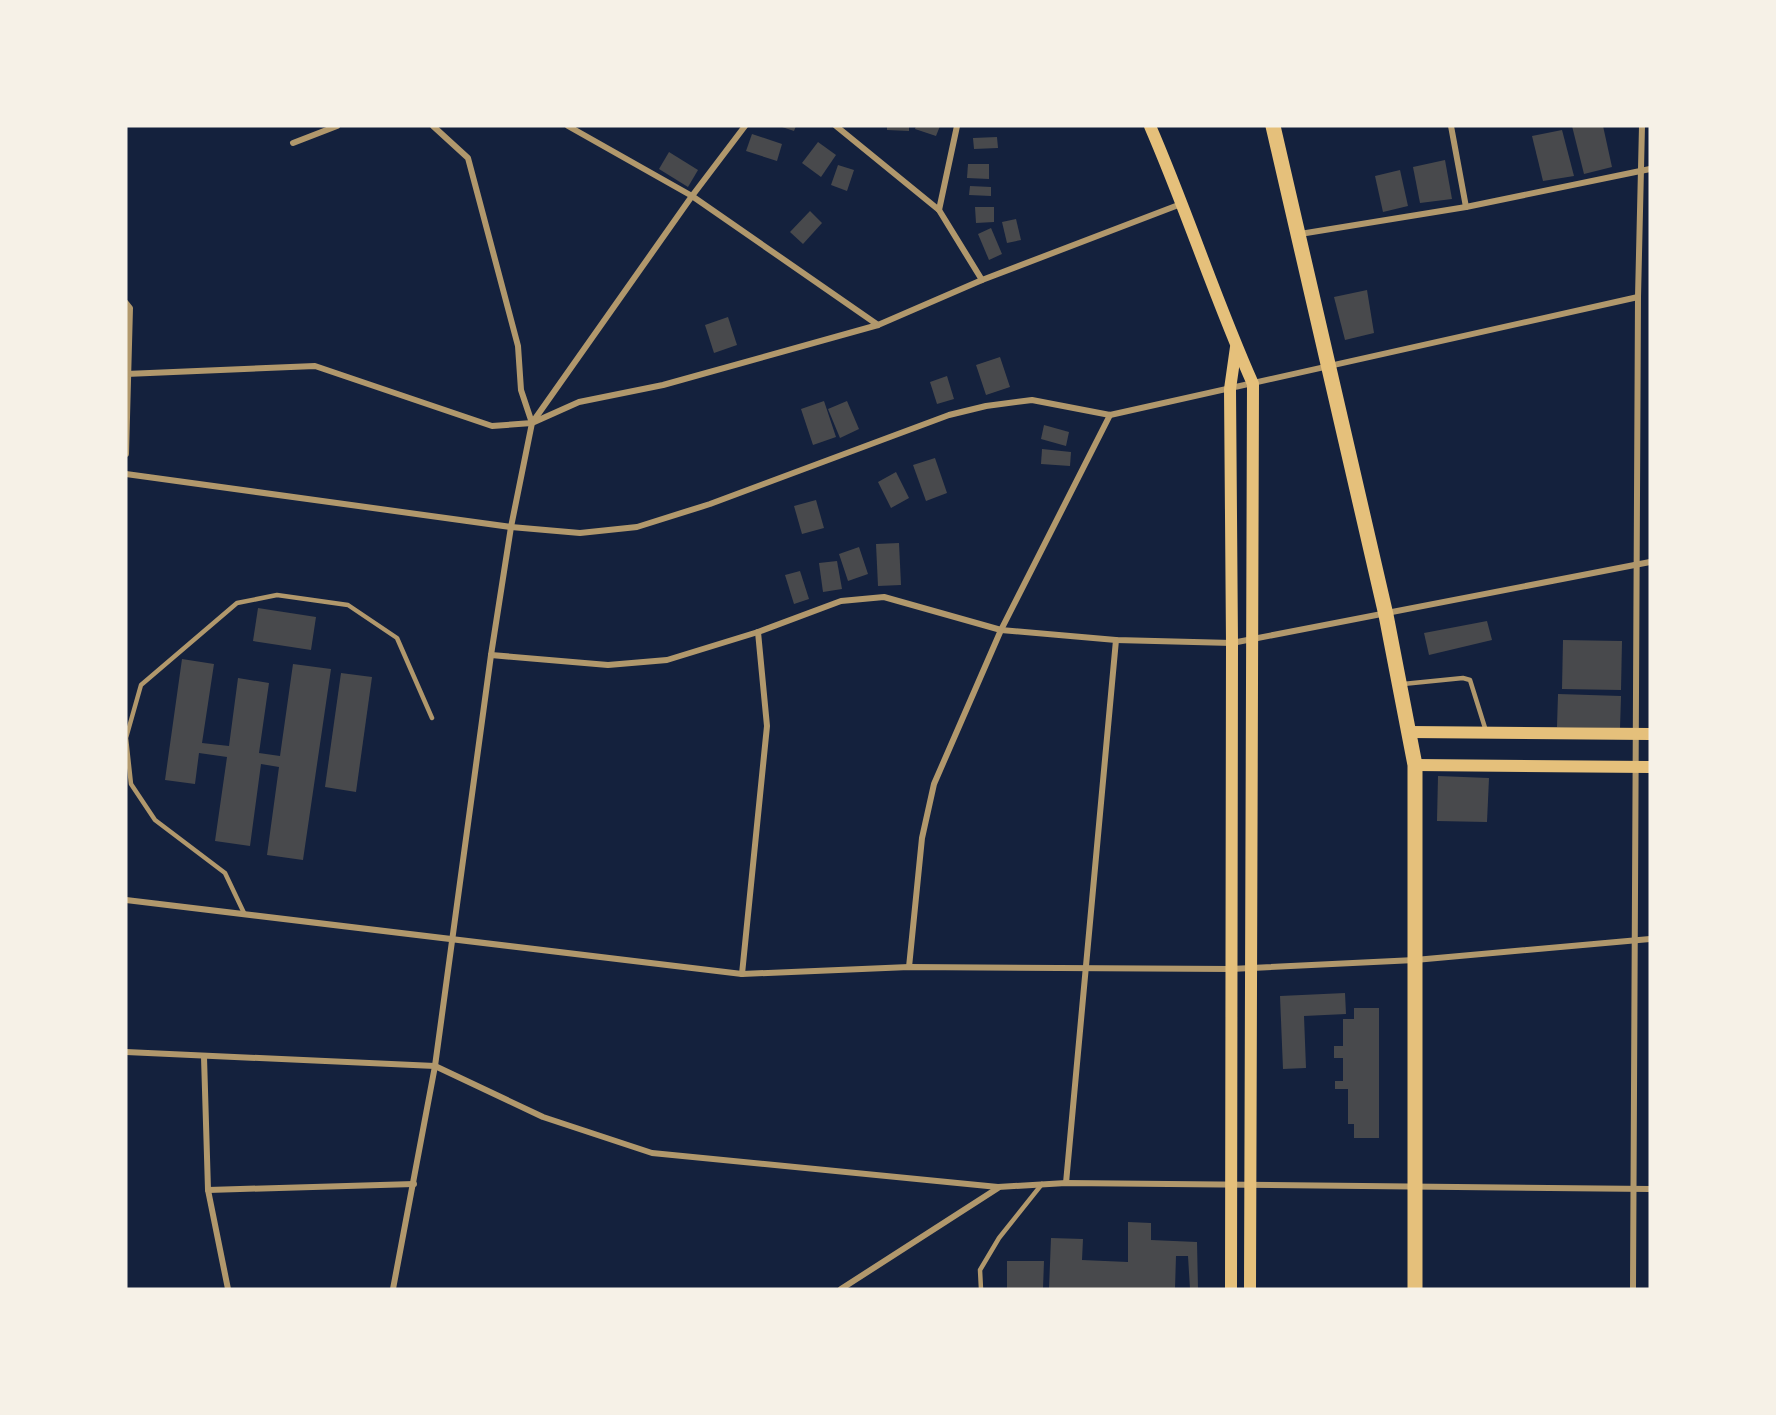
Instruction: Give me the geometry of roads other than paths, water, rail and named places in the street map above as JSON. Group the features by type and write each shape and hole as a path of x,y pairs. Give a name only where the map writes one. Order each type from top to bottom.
{"main road":[{"path":"1150,126 1184,203 1236,346 1253,384 1250,1289"},
{"path":"1273,126 1300,234 1386,615 1415,765 1415,1289"},
{"path":"1231,1289 1230,389 1236,346"},
{"path":"1410,732 1650,734"},
{"path":"1415,765 1650,767"}],"street":[{"path":"293,143 337,126"},
{"path":"433,126 468,158 518,346 521,390 532,423"},
{"path":"568,126 692,196 878,325"},
{"path":"393,1289 435,1066 455,938 491,655 511,527 532,423 692,196 746,126"},
{"path":"836,126 939,210 982,280"},
{"path":"939,210 957,126"},
{"path":"1451,126 1466,207"},
{"path":"1633,1289 1638,297 1642,126"},
{"path":"1300,234 1466,207 1641,169 1650,169"},
{"path":"128,374 315,366 492,426 532,423 579,402 663,385 878,325 982,280 1184,203"},
{"path":"126,474 511,527 580,533 637,527 710,504 949,415 986,406 1032,400 1110,415 1638,297"},
{"path":"126,303 129,308 126,454"},
{"path":"909,967 922,838 934,784 1001,630 1110,415"},
{"path":"491,655 608,665 668,660 758,632 841,601 884,597 1001,630 1116,640 1232,643 1386,615 1650,562"},
{"path":"742,974 767,726 758,632"},
{"path":"1066,1183 1116,640"},
{"path":"126,900 742,974 909,967 1085,970 1231,969 1415,960 1650,939"},
{"path":"126,1052 435,1066 543,1117 652,1153 998,1188 1066,1183 1650,1189"},
{"path":"204,1057 208,1190 228,1289"},
{"path":"208,1190 414,1184"},
{"path":"841,1289 998,1188"}],"lane":[{"path":"244,913 225,873 155,820 131,784 126,738 141,684 237,603 277,595 348,605 397,638 432,718"},
{"path":"1401,684 1463,678 1470,680 1487,733"},
{"path":"981,1289 980,1270 999,1238 1042,1184"}]}
